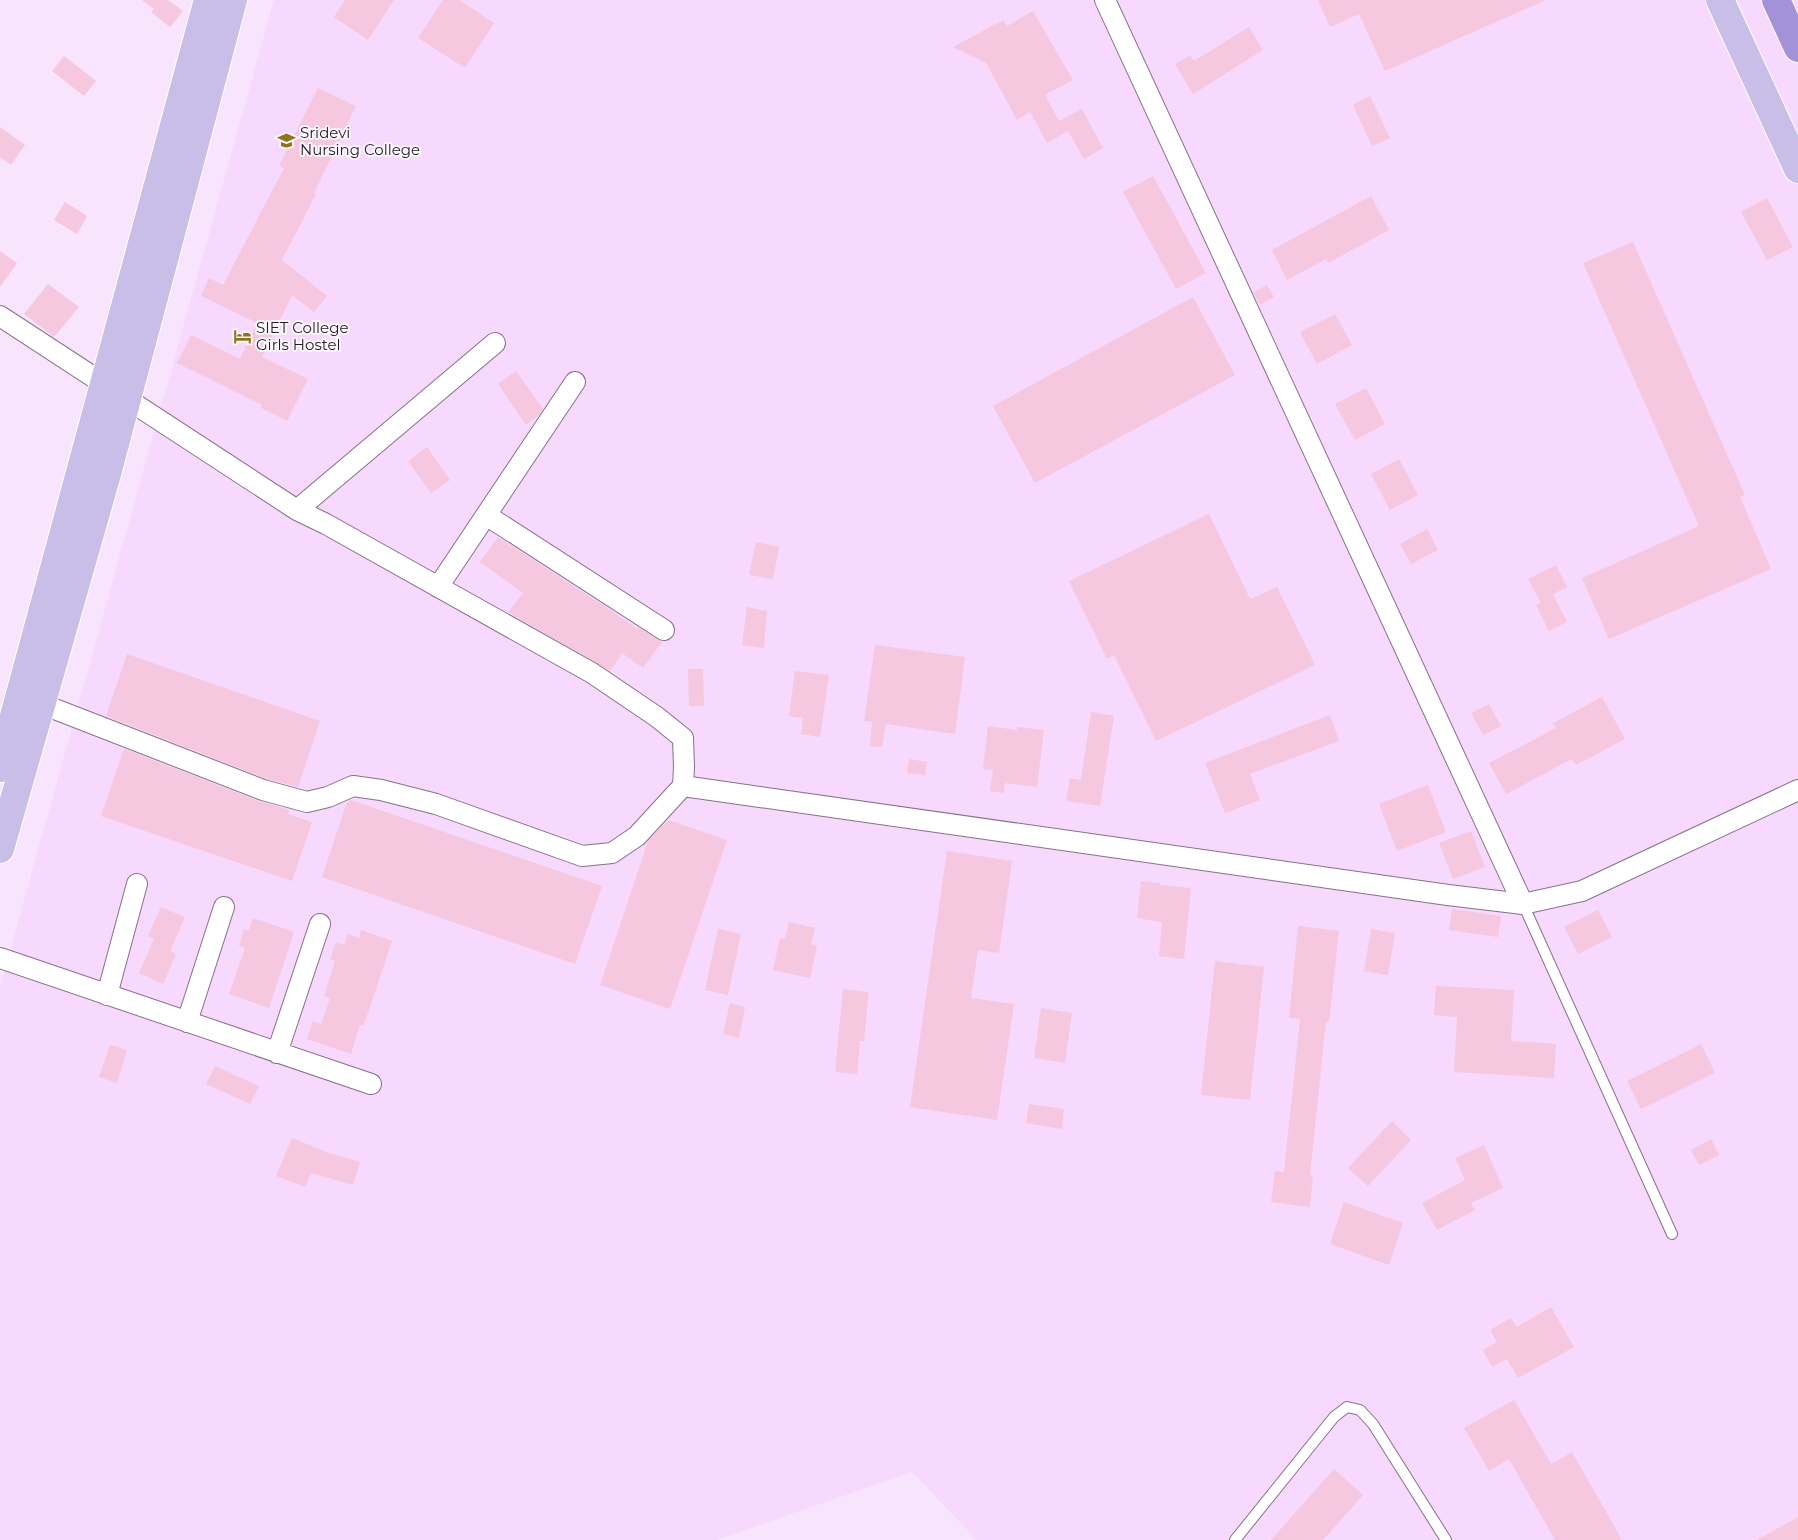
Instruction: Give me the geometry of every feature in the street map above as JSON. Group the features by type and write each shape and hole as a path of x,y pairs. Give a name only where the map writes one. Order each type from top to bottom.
{"highway":[{"path":"1776,0 1798,48"}],"main road":[{"path":"115,392 208,0"},
{"path":"0,849 30,699 115,392 233,0"},
{"path":"1720,0 1798,169"},
{"path":"2,751 30,699"}],"street":[{"path":"1105,0 1523,904"},
{"path":"0,316 297,510 326,524 592,673 657,717 683,738 683,786 637,836 612,853 582,856 436,804 381,790 353,786 328,797 307,802 262,790 30,699"},
{"path":"297,510 495,343"},
{"path":"438,587 575,382"},
{"path":"486,515 664,630"},
{"path":"683,786 1448,895 1523,904 1582,891 1798,790"},
{"path":"107,995 137,884"},
{"path":"188,1022 224,907"},
{"path":"277,1053 320,924"},
{"path":"0,958 371,1084"}],"lane":[{"path":"1523,904 1672,1234"},
{"path":"1235,1540 1334,1417 1348,1407 1360,1410 1373,1424 1446,1540"}],"shaded area":[{"path":"274,0 1798,0 1798,1540 977,1540 912,1472 716,1540 0,1540 0,987"}],"building":[{"path":"142,0 168,0 183,11 170,27 151,12 154,9"},
{"path":"345,0 394,0 368,40 334,17"},
{"path":"443,0 459,0 494,23 465,68 418,38"},
{"path":"1318,0 1546,0 1385,71 1359,14 1330,27"},
{"path":"1033,11 1073,80 1045,95 1059,121 1082,109 1103,148 1084,159 1068,131 1047,143 1030,112 1017,120 986,63 953,47 1003,20 1007,26"},
{"path":"1249,27 1263,50 1193,94 1175,64 1190,55 1194,61"},
{"path":"64,56 96,81 84,96 52,71"},
{"path":"318,88 356,106 314,193 316,194 282,260 327,296 314,312 292,295 262,357 308,379 287,421 261,408 262,405 177,363 191,335 240,359 257,323 201,296 209,278 223,285 284,168 279,166"},
{"path":"1370,96 1390,138 1372,146 1353,105"},
{"path":"0,127 25,145 11,165 0,157"},
{"path":"1153,176 1206,273 1176,289 1123,192"},
{"path":"1371,196 1389,230 1328,263 1326,259 1287,280 1272,250"},
{"path":"1767,198 1793,247 1767,260 1741,212"},
{"path":"65,202 87,216 77,234 54,220"},
{"path":"1633,242 1745,495 1740,497 1771,569 1609,639 1582,578 1699,526 1583,263"},
{"path":"0,251 17,263 0,287"},
{"path":"48,284 79,307 54,337 24,314"},
{"path":"1267,285 1274,297 1260,305 1253,292"},
{"path":"1193,297 1235,375 1035,483 993,406"},
{"path":"1335,314 1352,345 1317,364 1300,332"},
{"path":"516,371 543,409 538,416 526,425 498,384"},
{"path":"1366,388 1385,424 1355,440 1335,404"},
{"path":"427,447 450,480 431,493 408,461"},
{"path":"1399,459 1418,495 1390,510 1371,474"},
{"path":"1209,514 1250,599 1277,587 1315,665 1156,741 1114,655 1107,659 1069,581"},
{"path":"1427,529 1438,550 1411,564 1400,544"},
{"path":"498,537 637,629 638,627 662,642 643,668 622,653 610,671 508,612 523,593 480,562"},
{"path":"756,542 779,547 773,579 749,575"},
{"path":"1556,565 1567,587 1553,594 1567,622 1549,631 1536,605 1541,603 1528,579"},
{"path":"747,607 767,611 764,648 742,645"},
{"path":"875,645 965,657 955,734 886,724 882,747 870,746 872,722 864,721"},
{"path":"127,654 320,721 298,787 267,779 106,716"},
{"path":"688,669 703,669 704,706 689,706"},
{"path":"795,671 829,675 820,737 801,734 803,718 789,716"},
{"path":"1602,697 1625,739 1576,765 1572,759 1506,794 1489,763 1556,728 1553,723"},
{"path":"1489,704 1501,726 1483,735 1471,713"},
{"path":"1091,712 1114,716 1100,806 1066,801 1070,778 1081,780"},
{"path":"1330,715 1339,741 1250,774 1260,800 1225,813 1205,763"},
{"path":"988,726 1017,730 1017,727 1044,730 1037,787 1005,783 1004,793 990,791 993,770 983,769"},
{"path":"124,749 259,801 290,810 288,814 312,822 292,881 101,816"},
{"path":"909,759 927,762 925,775 907,773"},
{"path":"1428,785 1446,832 1397,851 1379,804"},
{"path":"351,800 602,886 575,964 322,877 347,802"},
{"path":"668,820 727,840 670,1009 600,985 648,841"},
{"path":"1471,831 1485,867 1453,879 1439,843"},
{"path":"947,851 1012,861 999,953 978,950 971,998 1014,1004 997,1120 910,1107"},
{"path":"1141,881 1191,888 1184,959 1159,956 1162,922 1137,918"},
{"path":"161,907 185,917 170,951 176,954 163,984 139,973 154,939 148,936"},
{"path":"1452,909 1501,916 1498,937 1449,930"},
{"path":"1598,910 1612,937 1578,954 1564,927"},
{"path":"253,918 294,932 269,1008 229,994 245,948 239,946 244,929 249,931"},
{"path":"789,922 815,928 811,944 817,946 810,978 773,970 780,938 785,939"},
{"path":"1298,926 1339,931 1329,1022 1326,1022 1310,1175 1313,1175 1310,1207 1271,1202 1275,1171 1284,1172 1300,1019 1289,1018"},
{"path":"718,929 741,934 728,995 705,990"},
{"path":"1371,929 1395,933 1388,975 1364,971"},
{"path":"361,930 392,941 369,1010 363,1026 360,1025 351,1054 307,1039 313,1021 321,1024 330,998 324,996 335,961 330,959 336,942 344,945 348,934 359,938"},
{"path":"1215,961 1264,967 1250,1100 1201,1095"},
{"path":"1436,986 1514,990 1511,1041 1556,1044 1554,1078 1454,1072 1457,1017 1434,1015"},
{"path":"843,989 869,992 864,1041 860,1041 857,1074 835,1072"},
{"path":"730,1003 745,1007 739,1038 723,1034"},
{"path":"1041,1008 1072,1013 1065,1063 1034,1058"},
{"path":"1701,1044 1715,1073 1641,1109 1627,1081"},
{"path":"110,1045 127,1050 117,1083 99,1077"},
{"path":"215,1066 259,1086 250,1104 206,1084"},
{"path":"1029,1104 1064,1109 1062,1129 1026,1123"},
{"path":"1392,1121 1411,1140 1368,1186 1348,1168"},
{"path":"292,1138 329,1153 360,1162 353,1185 311,1173 305,1187 276,1176"},
{"path":"1711,1139 1719,1155 1699,1165 1691,1150"},
{"path":"1484,1145 1503,1188 1471,1203 1475,1210 1437,1230 1422,1203 1465,1180 1455,1158"},
{"path":"1344,1202 1403,1223 1389,1265 1330,1244"},
{"path":"1551,1307 1574,1347 1518,1378 1507,1359 1492,1367 1483,1350 1497,1342 1490,1330 1511,1318 1517,1327"},
{"path":"1514,1400 1551,1464 1572,1452 1622,1540 1555,1540 1509,1459 1489,1471 1464,1428"},
{"path":"1334,1469 1363,1495 1323,1540 1271,1540"},
{"path":"1798,1517 1798,1540 1757,1540"}],"place":[{"name":"Sridevi Nursing College","path":"286,141"},
{"name":"SIET College Girls Hostel","path":"242,336"}]}
